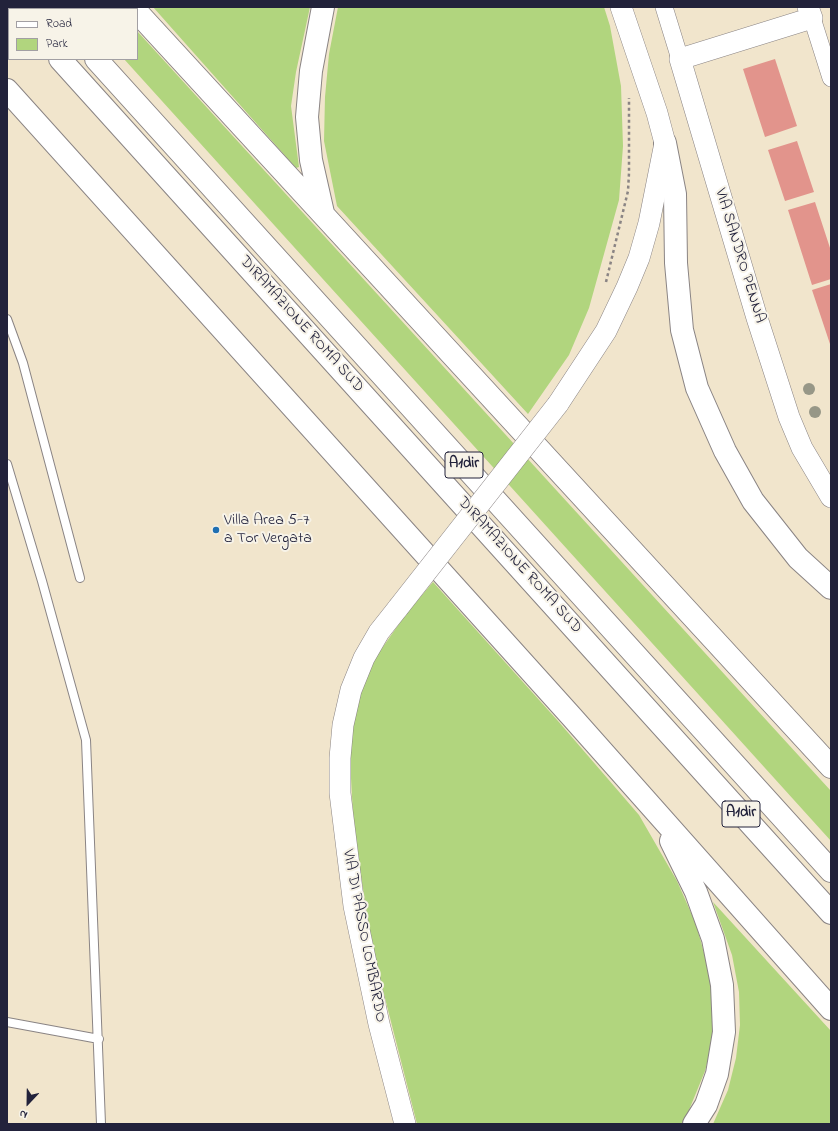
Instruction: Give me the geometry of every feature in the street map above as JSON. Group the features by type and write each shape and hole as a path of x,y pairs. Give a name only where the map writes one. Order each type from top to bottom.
{"highway":[{"path":"323,214 311,160 307,117 311,71 324,7"},
{"path":"138,13 831,767"},
{"name":"DIRAMAZIONE ROMA SUD","path":"61,60 831,913"},
{"name":"DIRAMAZIONE ROMA SUD","path":"97,60 831,871"},
{"path":"7,90 571,716 831,1009"},
{"path":"665,143 675,194 676,263 682,330 697,388 725,451 753,501 798,558 831,588"},
{"path":"571,716 670,840 696,892 713,939 722,985 724,1032 717,1074 706,1105 694,1124"}],"street":[{"name":"VIA DI PASSO LOMBARDO","path":"405,1124 380,1024 354,906 340,793 340,758 343,726 351,690 364,658 379,632 558,404 606,331 639,258 649,223 665,143 657,113 621,7"},
{"name":"VIA SANDRO PENNA","path":"664,7 757,318 789,417 802,448 831,497"},
{"path":"680,59 810,12 831,78"}],"lane":[{"path":"7,318 23,363 80,578"},
{"path":"7,464 42,581 86,740 99,1038 101,1124"},
{"path":"7,1022 99,1038"}],"path":[{"path":"605,285 628,191 630,136 628,91"}],"green space":[{"path":"77,7 116,8 78,8"},
{"path":"153,7 310,7 296,72 291,106 299,167 296,168"},
{"path":"338,7 604,7 610,26 621,86 623,146 619,200 589,308 569,355 528,414 337,206 324,141 325,97 329,54"},
{"path":"138,32 831,791 831,841 125,60 138,60"},
{"path":"433,582 558,721 639,815 677,881 696,924 711,978 714,1015 712,1044 705,1071 687,1115 681,1124 417,1124 373,951 354,833 350,760 353,727 361,693 373,661 406,614"},
{"path":"713,902 831,1031 831,1124 713,1124 728,1090 736,1058 740,1025 739,992 732,955"}],"building":[{"path":"775,59 797,126 765,137 743,69"},
{"path":"797,141 814,192 785,201 768,150"},
{"path":"815,202 831,251 831,279 812,285 788,210"},
{"path":"831,284 831,347 812,290"}],"place":[{"name":"Villa Area 5-7 a Tor Vergata","path":"216,530"}]}
